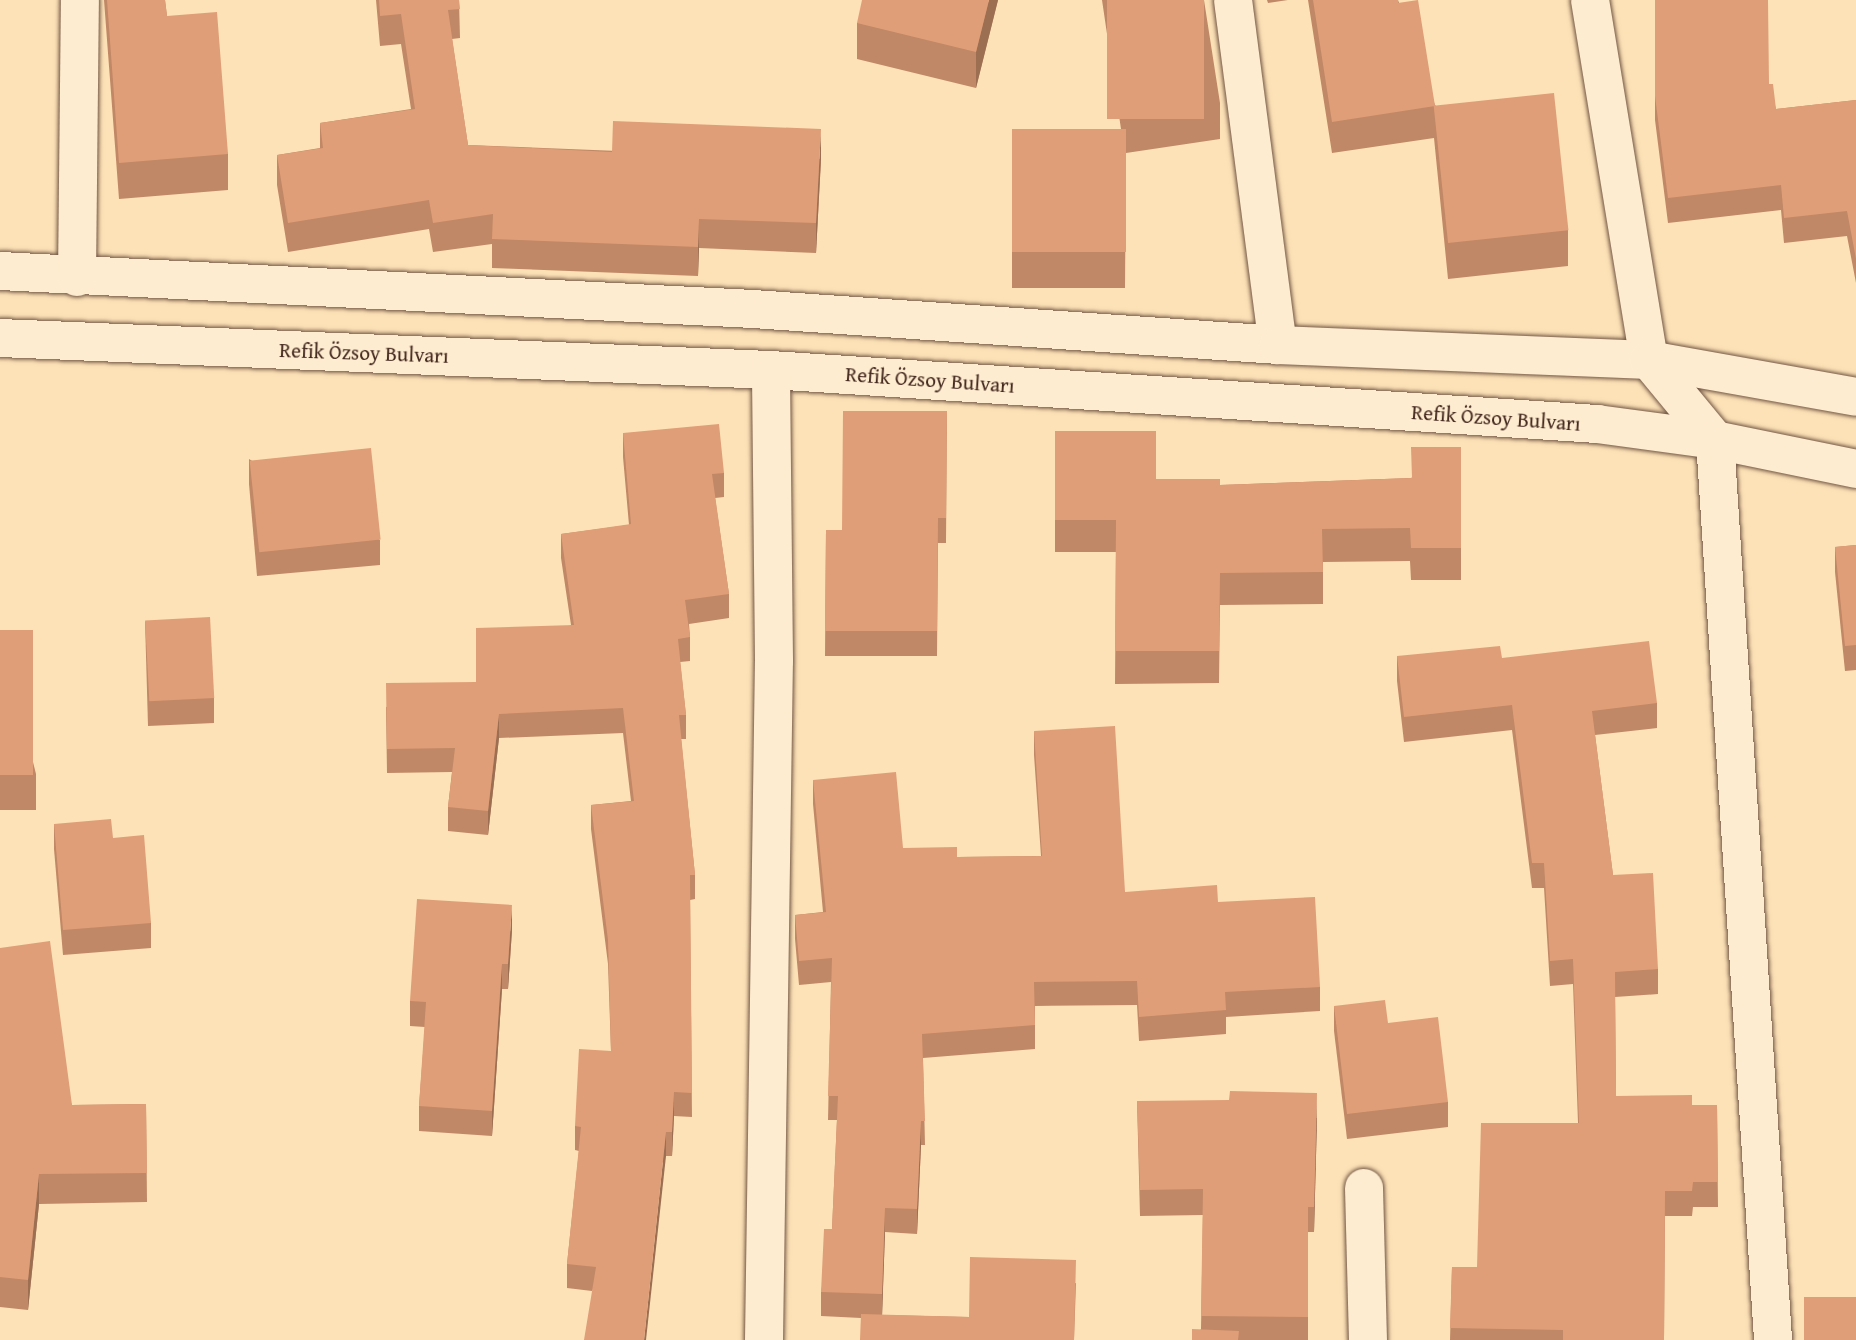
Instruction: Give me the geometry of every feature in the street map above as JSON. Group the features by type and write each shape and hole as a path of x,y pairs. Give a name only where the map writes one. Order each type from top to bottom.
{"street":[{"path":"77,276 80,0"},
{"path":"1233,0 1278,345"},
{"path":"1590,0 1649,360 1715,440 1773,1340"},
{"path":"0,271 753,309 1278,345 1649,360 1856,397"},
{"name":"Refik Özsoy Bulvarı","path":"0,338 771,370 1597,424 1715,440 1856,469"},
{"path":"764,1340 774,661 771,370"},
{"path":"1364,1188 1368,1340"}],"building":[{"path":"107,0 165,0 167,16 217,12 228,154 119,163"},
{"path":"379,0 459,0 460,9 448,10 468,145 612,152 613,121 821,129 816,223 699,219 698,247 492,239 493,214 433,223 429,200 288,223 277,155 323,148 320,123 415,109 401,14 380,16"},
{"path":"862,0 989,0 976,52 857,23"},
{"path":"1107,0 1204,0 1204,119 1107,119"},
{"path":"1313,0 1398,0 1398,3 1418,0 1435,106 1332,122"},
{"path":"1655,0 1768,0 1769,84 1773,84 1776,109 1856,100 1856,259 1847,211 1784,218 1781,185 1668,198 1655,96"},
{"path":"1554,93 1568,230 1448,243 1434,106"},
{"path":"1012,129 1126,129 1126,252 1012,252"},
{"path":"843,411 947,411 946,518 938,518 937,631 825,631 826,530 842,530"},
{"path":"719,424 724,473 712,474 729,594 685,600 690,637 678,639 686,715 679,715 695,875 690,875 692,1093 674,1092 672,1132 666,1132 644,1340 584,1340 596,1267 567,1264 581,1127 575,1126 579,1049 611,1051 608,940 591,805 634,801 623,708 499,714 488,811 448,807 455,748 387,749 386,683 476,682 476,628 574,625 561,534 631,524 623,433"},
{"path":"1055,431 1156,431 1156,479 1220,479 1220,485 1412,478 1411,447 1461,447 1461,548 1411,548 1410,528 1322,529 1323,572 1220,573 1219,651 1115,651 1116,520 1055,520"},
{"path":"371,448 381,539 259,552 250,461"},
{"path":"1856,545 1856,645 1845,646 1835,547"},
{"path":"210,617 214,698 149,701 145,620"},
{"path":"0,630 33,630 33,775 0,775"},
{"path":"1649,641 1657,703 1592,711 1613,875 1653,873 1658,969 1615,972 1616,1096 1692,1095 1692,1105 1717,1105 1718,1182 1693,1182 1692,1191 1665,1191 1664,1340 1563,1340 1563,1330 1450,1328 1452,1267 1477,1267 1481,1123 1579,1123 1573,959 1550,961 1544,863 1532,863 1512,705 1404,717 1397,656 1500,646 1502,658"},
{"path":"1115,726 1125,892 1217,885 1218,902 1315,897 1320,987 1225,992 1226,1010 1139,1017 1137,981 1034,982 1035,1025 922,1034 925,1121 921,1121 917,1209 885,1208 882,1294 821,1292 824,1229 832,1229 838,1096 828,1096 832,958 799,961 795,915 826,912 813,780 896,772 903,848 957,847 957,857 1042,856 1034,731"},
{"path":"111,819 113,838 144,835 151,923 63,930 54,824"},
{"path":"417,899 512,905 508,964 502,964 492,1111 419,1106 426,1002 410,1001"},
{"path":"50,941 72,1105 146,1104 147,1173 39,1174 28,1280 0,1277 0,948"},
{"path":"1385,1000 1388,1023 1438,1017 1448,1102 1347,1114 1334,1006"},
{"path":"1230,1091 1317,1093 1314,1207 1308,1207 1308,1317 1201,1316 1203,1189 1140,1190 1137,1101 1229,1100"},
{"path":"970,1257 1076,1260 1074,1340 860,1340 861,1314 969,1317"},
{"path":"1804,1297 1856,1297 1856,1340 1804,1340"},
{"path":"1192,1329 1239,1331 1238,1340 1192,1340"}]}
